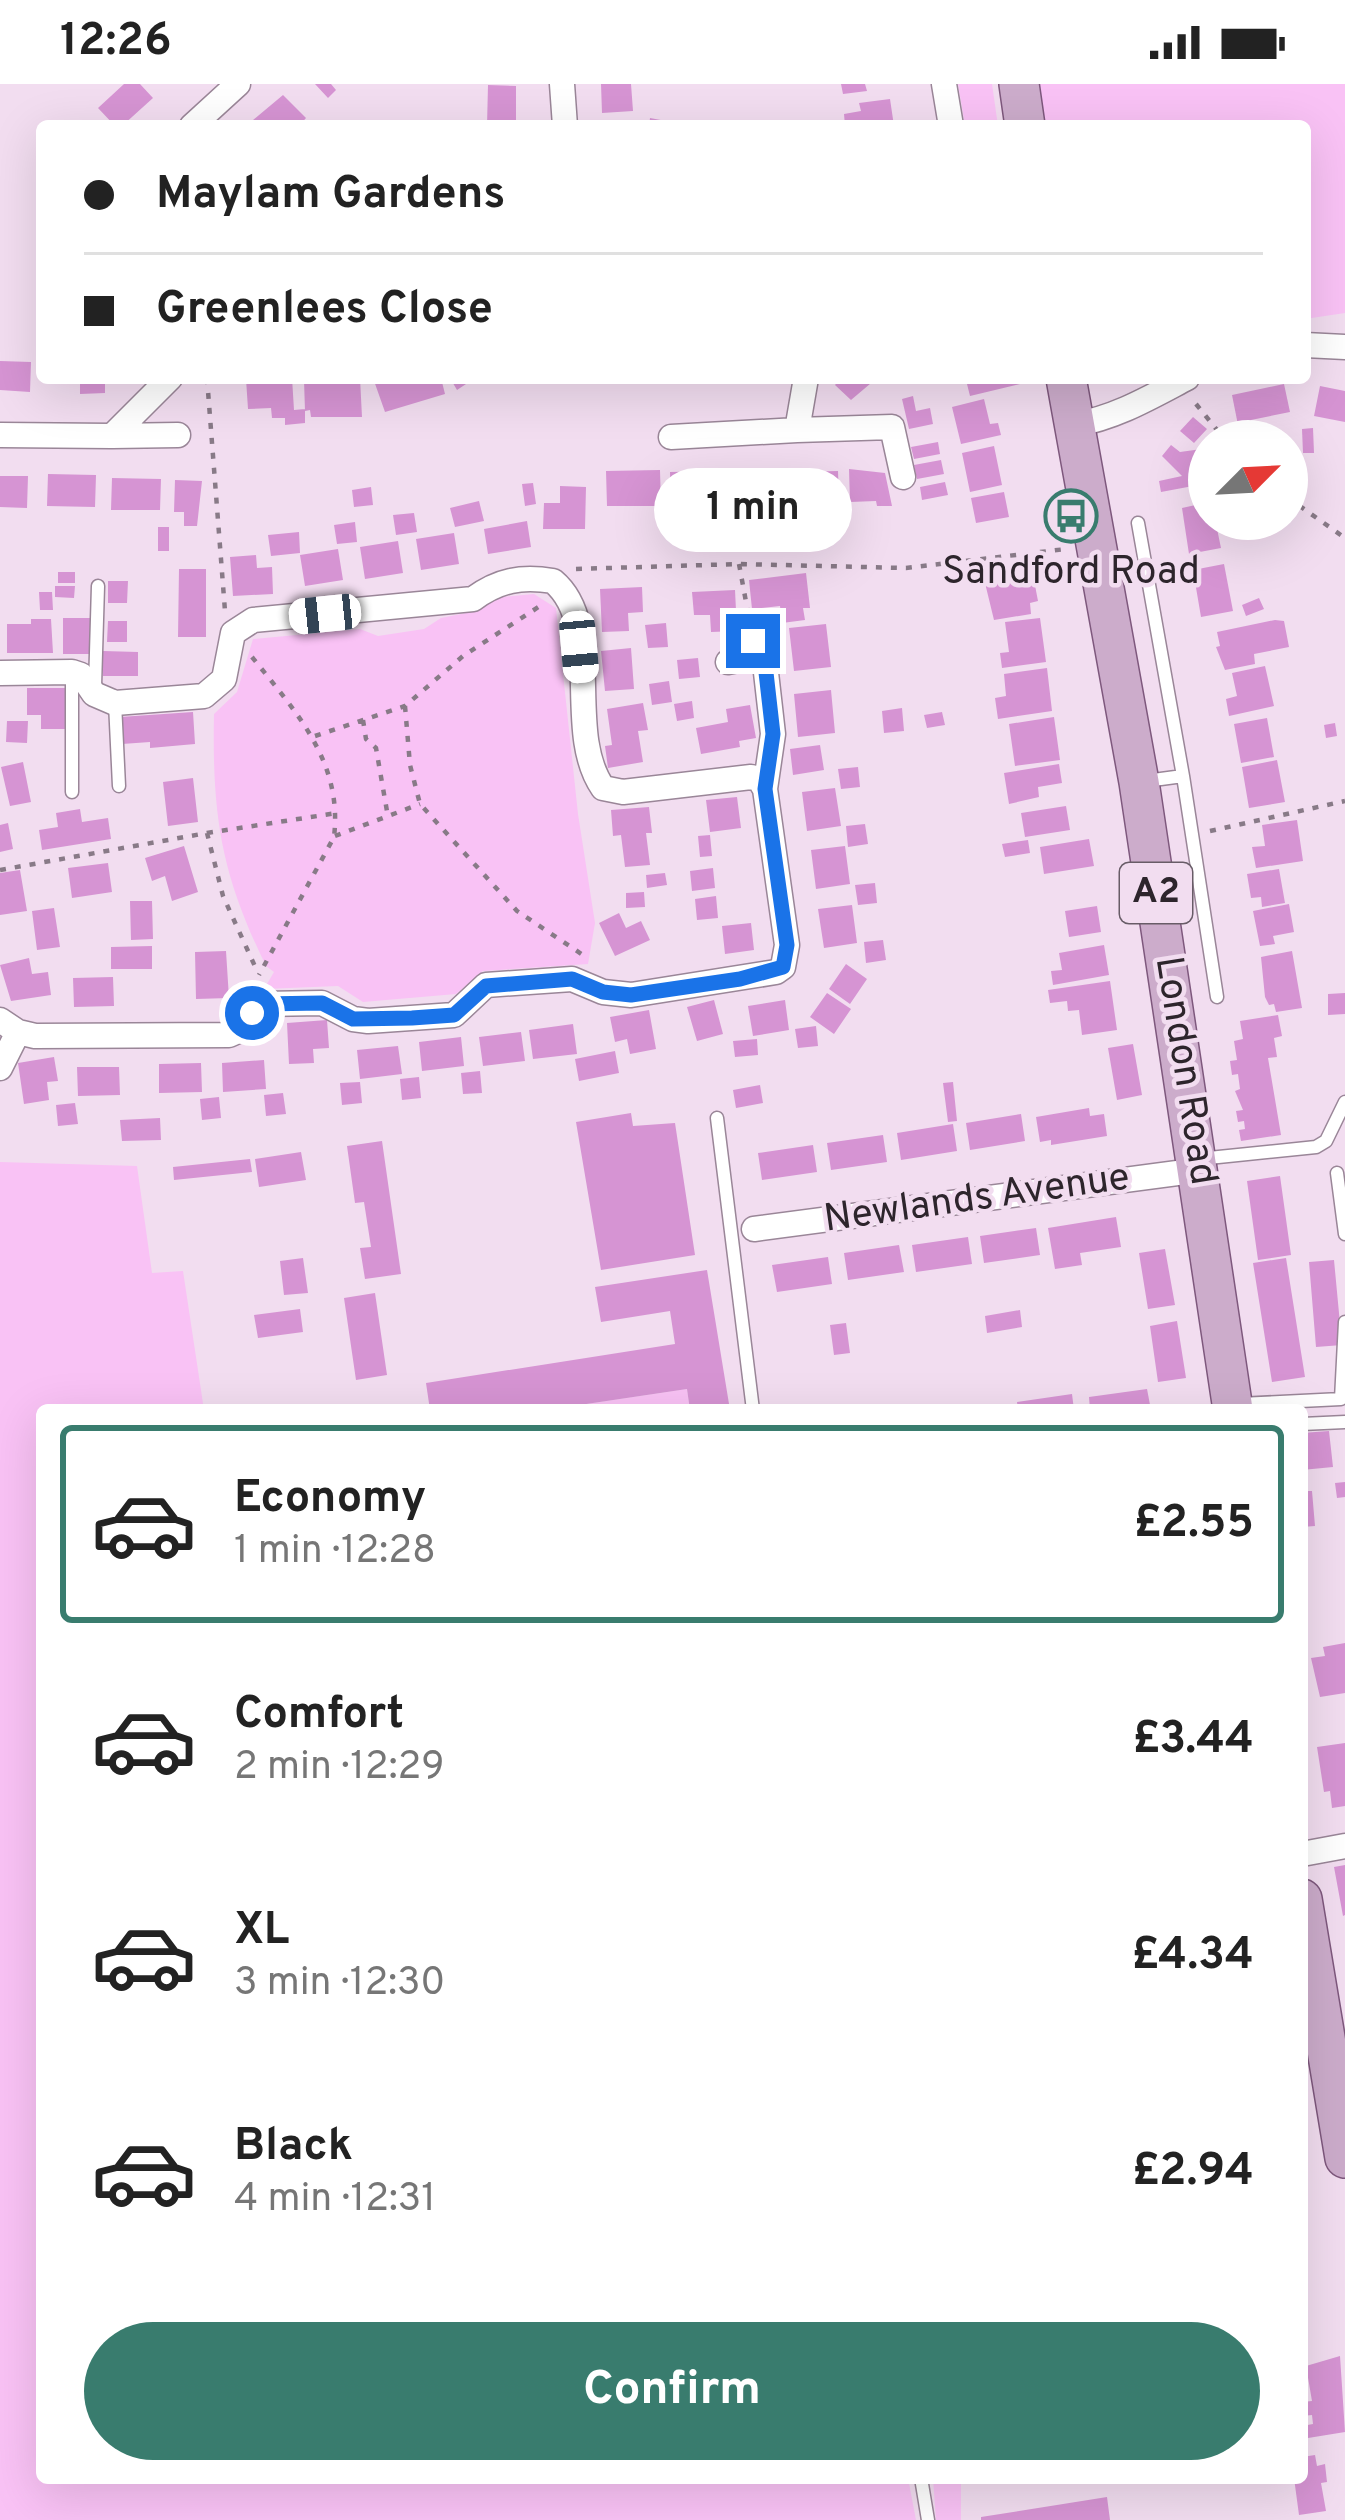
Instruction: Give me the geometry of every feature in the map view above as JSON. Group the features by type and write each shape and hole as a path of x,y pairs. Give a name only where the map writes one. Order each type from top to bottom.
{"main road":[{"path":"1019,84 1024,120"},
{"name":"London Road","path":"1067,384 1139,782 1232,1404"},
{"path":"1308,1935 1345,2158"}],"street":[{"path":"199,120 238,84"},
{"path":"562,84 565,120"},
{"path":"944,84 950,120"},
{"path":"1311,345 1345,347"},
{"path":"112,436 164,384"},
{"path":"797,430 805,384"},
{"path":"1074,425 1107,418 1175,384"},
{"path":"670,436 892,427 903,477"},
{"path":"0,435 178,435"},
{"path":"0,673 72,672 105,698 204,696 224,679 233,633 253,620 473,598 496,582 531,577 554,580 575,609 589,761 603,788 622,792 751,777 759,779 765,789"},
{"path":"0,1068 9,1026 35,1036 229,1035 261,1004 322,1003 353,1019 368,1021 454,1015 486,986 572,979 603,992 631,995 776,972 783,967 787,945 765,789 773,734 758,648 728,662"},
{"name":"Newlands Avenue","path":"754,1229 1198,1165"},
{"path":"1308,1853 1345,1846"}],"lane":[{"path":"1138,523 1217,997"},
{"path":"98,586 105,698 119,786"},
{"path":"72,672 72,792"},
{"path":"1139,782 1183,776"},
{"path":"1198,1165 1316,1147 1326,1141 1345,1102"},
{"path":"717,1118 752,1404"},
{"path":"1336,1173 1345,1234"},
{"path":"1279,1404 1341,1400 1345,1322"},
{"path":"1308,1424 1345,1422"},
{"path":"922,2484 928,2520"}],"path":[{"path":"1186,384 1211,420"},
{"path":"1308,512 1345,538"},
{"path":"315,736 404,706 463,656 564,590 577,567 739,563 906,568 1096,545"},
{"path":"739,563 758,648"},
{"path":"404,706 420,804 517,911 584,956"},
{"path":"363,719 366,739 376,748 388,817"},
{"path":"1193,834 1345,801"},
{"path":"334,836 420,804"},
{"path":"0,870 337,813 334,836 259,975"},
{"path":"207,833 224,896 259,975 261,1004"}],"shaded area":[{"path":"958,84 992,84 997,120 964,120"},
{"path":"1034,84 1345,84 1345,313 1311,318 1311,120 1040,120"},
{"path":"534,594 556,608 595,923 588,964 483,971 456,994 363,1002 338,986 264,989 274,972 266,966 251,933 229,873 218,814 214,750 214,714 237,692 253,639 360,629 378,636 424,629 441,618 476,611 492,598"},
{"path":"0,1162 137,1166 152,1273 183,1271 203,1404 36,1404 36,2484 909,2484 916,2520 0,2520"},
{"path":"687,1389 689,1404 586,1404"},
{"path":"933,2484 961,2484 961,2520 936,2520"}],"building":[{"path":"124,84 140,84 153,98 129,120 109,120 98,108"},
{"path":"315,84 331,84 336,90 328,98"},
{"path":"601,84 631,84 633,111 602,113"},
{"path":"841,84 865,84 867,91 843,94"},
{"path":"488,85 516,86 516,120 487,120"},
{"path":"283,95 306,118 304,120 253,120"},
{"path":"890,99 893,120 844,120 844,114 861,111 859,103"},
{"path":"0,361 31,362 30,392 0,390"},
{"path":"80,384 105,384 105,393 80,394"},
{"path":"246,384 292,384 294,410 305,409 305,423 285,425 285,418 272,418 271,408 248,409"},
{"path":"304,384 360,384 362,417 311,417 310,410 305,411"},
{"path":"375,384 442,384 445,394 385,412"},
{"path":"836,384 870,384 851,400"},
{"path":"967,384 1020,384 970,396"},
{"path":"1284,384 1290,412 1237,420 1232,395"},
{"path":"1320,386 1345,391 1345,422 1314,416"},
{"path":"913,396 916,411 930,408 933,424 909,429 902,399"},
{"path":"984,399 990,424 998,423 1001,435 961,444 952,407"},
{"path":"1308,428 1313,428 1314,453 1308,453"},
{"path":"938,442 940,454 914,459 911,447"},
{"path":"1171,445 1180,452 1188,451 1188,487 1161,492 1159,481 1182,476 1162,456"},
{"path":"994,446 1002,485 970,492 962,453"},
{"path":"941,460 944,474 917,479 914,465"},
{"path":"849,469 885,473 892,506 850,502"},
{"path":"660,470 661,506 607,506 606,471"},
{"path":"717,471 718,505 671,506 670,472"},
{"path":"838,471 839,501 818,502 818,511 798,511 797,472"},
{"path":"779,473 780,520 759,520 759,505 738,506 737,474"},
{"path":"48,474 96,475 95,507 47,506"},
{"path":"0,476 28,476 27,508 0,507"},
{"path":"112,478 161,479 160,510 111,510"},
{"path":"175,480 202,481 197,526 184,526 184,512 174,512"},
{"path":"945,482 948,495 922,500 920,487"},
{"path":"533,483 536,504 525,506 522,484"},
{"path":"560,486 586,487 585,529 543,529 544,503 560,503"},
{"path":"371,487 373,505 354,507 352,490"},
{"path":"1004,492 1009,517 976,523 971,498"},
{"path":"479,501 484,521 455,527 450,508"},
{"path":"1188,507 1188,540 1219,540 1221,548 1189,554 1182,508"},
{"path":"414,513 417,532 396,535 393,515"},
{"path":"527,521 531,547 488,554 484,529"},
{"path":"355,522 357,542 337,544 334,525"},
{"path":"158,527 169,527 169,551 158,551"},
{"path":"299,532 300,553 271,556 268,535"},
{"path":"454,533 459,564 421,570 416,539"},
{"path":"398,541 403,573 365,579 360,547"},
{"path":"338,549 343,580 305,586 300,555"},
{"path":"256,555 257,568 272,567 273,594 233,596 230,557"},
{"path":"1224,564 1233,611 1201,617 1193,570"},
{"path":"179,569 206,569 206,637 178,637"},
{"path":"58,572 75,572 75,583 58,583"},
{"path":"806,573 810,608 803,608 805,620 782,623 780,606 752,609 749,580"},
{"path":"1033,575 1038,601 1030,603 1031,614 994,620 985,583"},
{"path":"108,581 128,581 127,603 108,603"},
{"path":"55,586 75,586 74,598 55,597"},
{"path":"642,587 643,612 628,613 629,631 602,632 600,589"},
{"path":"735,590 737,631 711,632 710,615 694,615 692,592"},
{"path":"39,592 52,592 53,610 40,610"},
{"path":"1259,598 1264,609 1246,616 1242,605"},
{"path":"63,618 90,618 90,654 63,654"},
{"path":"1040,618 1046,662 1002,668 1000,653 1009,652 1005,622"},
{"path":"31,619 51,619 53,653 7,653 7,624 31,624"},
{"path":"108,621 127,621 127,642 107,642"},
{"path":"1284,621 1289,647 1254,654 1255,664 1225,670 1216,647 1220,646 1217,632"},
{"path":"666,623 668,647 648,648 645,625"},
{"path":"826,624 831,667 794,671 789,628"},
{"path":"631,648 634,689 605,691 601,651"},
{"path":"103,651 138,652 138,676 103,676"},
{"path":"698,658 700,677 679,679 677,660"},
{"path":"1265,666 1274,706 1229,716 1226,699 1237,696 1232,673"},
{"path":"1047,668 1052,711 998,719 995,698 1006,696 1004,674"},
{"path":"669,681 672,702 652,705 649,684"},
{"path":"27,688 65,688 66,729 41,729 41,715 27,715"},
{"path":"831,690 835,733 798,737 794,694"},
{"path":"692,701 694,718 677,721 674,704"},
{"path":"643,703 648,730 638,731 643,762 608,768 605,746 612,745 607,709"},
{"path":"750,705 756,738 739,741 740,747 701,754 696,728 728,722 726,709"},
{"path":"902,708 904,731 884,733 882,711"},
{"path":"193,712 195,744 150,748 150,742 122,744 120,717"},
{"path":"942,712 945,725 927,728 924,715"},
{"path":"1054,717 1060,760 1015,766 1009,724"},
{"path":"1267,718 1274,757 1241,763 1234,724"},
{"path":"7,721 28,721 27,743 6,742"},
{"path":"1335,723 1337,736 1326,738 1324,725"},
{"path":"820,745 824,770 793,775 790,749"},
{"path":"1277,760 1285,802 1249,808 1242,767"},
{"path":"23,762 31,802 10,806 1,767"},
{"path":"1059,764 1062,783 1038,787 1039,797 1009,804 1004,773"},
{"path":"858,767 860,787 841,789 838,769"},
{"path":"193,778 198,822 168,826 163,782"},
{"path":"835,788 841,826 807,831 802,792"},
{"path":"737,797 741,828 710,832 706,800"},
{"path":"1066,806 1070,830 1025,837 1021,813"},
{"path":"649,807 650,865 625,867 621,835 613,836 611,810"},
{"path":"80,809 82,822 108,818 111,839 42,850 39,830 58,827 56,813"},
{"path":"1297,820 1303,861 1256,868 1252,847 1265,846 1262,825"},
{"path":"8,823 13,849 0,852 0,825"},
{"path":"865,824 868,844 848,847 846,826"},
{"path":"710,835 712,856 700,857 698,836"},
{"path":"1089,839 1094,866 1044,874 1040,847"},
{"path":"1028,840 1030,853 1005,857 1002,844"},
{"path":"184,846 198,892 172,901 165,876 152,881 145,858"},
{"path":"845,846 850,884 816,889 811,850"},
{"path":"108,863 112,892 72,898 68,868"},
{"path":"713,868 715,888 692,891 690,871"},
{"path":"1279,869 1285,903 1262,907 1261,897 1251,898 1247,874"},
{"path":"20,870 27,911 0,915 0,873"},
{"path":"665,873 667,885 647,888 646,875"},
{"path":"875,883 877,903 858,905 855,885"},
{"path":"644,892 645,907 626,908 626,893"},
{"path":"716,896 718,918 697,920 695,899"},
{"path":"130,901 152,901 153,939 131,940"},
{"path":"1289,904 1294,932 1273,936 1275,944 1260,946 1253,911"},
{"path":"852,905 857,943 824,948 818,909"},
{"path":"1097,906 1101,932 1069,937 1065,911"},
{"path":"54,908 60,947 37,950 32,911"},
{"path":"619,913 626,928 641,921 650,940 615,956 599,923"},
{"path":"751,923 754,950 725,954 722,926"},
{"path":"883,940 886,960 866,963 864,942"},
{"path":"1104,945 1109,975 1053,985 1051,971 1062,970 1059,953"},
{"path":"152,946 152,969 111,969 111,947"},
{"path":"226,951 229,998 196,999 195,952"},
{"path":"1292,951 1302,1008 1276,1012 1265,997 1261,957"},
{"path":"29,958 32,974 48,972 51,995 11,1001 0,965"},
{"path":"846,964 867,979 850,1004 829,989"},
{"path":"113,977 114,1006 74,1007 73,978"},
{"path":"1110,981 1117,1030 1082,1035 1079,1010 1068,1011 1067,1001 1050,1003 1048,990"},
{"path":"827,993 851,1009 834,1034 810,1017"},
{"path":"1345,993 1345,1014 1328,1015 1328,994"},
{"path":"714,1000 723,1034 697,1041 687,1007"},
{"path":"785,1000 789,1030 753,1036 748,1006"},
{"path":"649,1010 656,1049 630,1054 627,1039 615,1042 610,1017"},
{"path":"1278,1015 1282,1036 1274,1038 1277,1057 1268,1058 1281,1135 1241,1141 1239,1130 1245,1129 1244,1121 1238,1122 1236,1111 1243,1110 1235,1091 1240,1089 1238,1074 1232,1075 1230,1061 1237,1060 1234,1041 1243,1039 1240,1021"},
{"path":"327,1020 329,1048 313,1049 314,1063 289,1064 287,1023"},
{"path":"573,1024 577,1054 533,1059 529,1030"},
{"path":"816,1026 818,1046 798,1048 795,1029"},
{"path":"521,1032 525,1061 483,1066 479,1037"},
{"path":"461,1037 464,1066 422,1071 419,1042"},
{"path":"757,1039 758,1055 735,1057 733,1041"},
{"path":"1133,1044 1142,1095 1117,1100 1108,1048"},
{"path":"398,1046 402,1074 360,1079 357,1050"},
{"path":"615,1051 619,1073 579,1081 575,1059"},
{"path":"54,1057 58,1081 47,1082 49,1100 24,1104 18,1063"},
{"path":"264,1060 266,1089 223,1092 222,1063"},
{"path":"201,1063 202,1092 159,1093 159,1064"},
{"path":"77,1067 119,1067 120,1095 78,1096"},
{"path":"480,1071 482,1093 463,1094 461,1073"},
{"path":"419,1077 421,1098 402,1100 400,1079"},
{"path":"360,1082 362,1103 342,1105 340,1083"},
{"path":"953,1082 957,1121 948,1122 943,1083"},
{"path":"760,1085 763,1103 736,1108 733,1090"},
{"path":"283,1093 286,1114 266,1116 264,1095"},
{"path":"219,1097 221,1118 202,1120 200,1099"},
{"path":"75,1103 78,1124 58,1126 56,1105"},
{"path":"1089,1108 1090,1116 1104,1114 1107,1136 1051,1145 1051,1140 1040,1142 1036,1117"},
{"path":"631,1113 633,1126 675,1123 695,1255 601,1270 576,1122"},
{"path":"1021,1114 1025,1141 970,1150 966,1123"},
{"path":"160,1118 161,1140 122,1141 120,1120"},
{"path":"953,1124 957,1151 901,1160 897,1133"},
{"path":"883,1135 887,1162 831,1170 827,1143"},
{"path":"382,1141 401,1274 365,1279 360,1248 371,1247 364,1202 355,1203 347,1146"},
{"path":"813,1145 817,1172 762,1180 758,1153"},
{"path":"301,1152 306,1180 259,1187 255,1159"},
{"path":"250,1159 252,1172 174,1180 173,1167"},
{"path":"1280,1176 1291,1255 1258,1260 1247,1181"},
{"path":"1116,1217 1121,1247 1080,1253 1082,1265 1055,1269 1048,1228"},
{"path":"1036,1228 1040,1255 984,1263 980,1236"},
{"path":"968,1237 972,1264 916,1272 912,1245"},
{"path":"899,1245 904,1272 848,1280 844,1253"},
{"path":"1165,1249 1175,1305 1148,1309 1139,1253"},
{"path":"828,1257 832,1284 777,1292 772,1265"},
{"path":"303,1258 308,1293 284,1295 280,1261"},
{"path":"1286,1258 1305,1377 1272,1382 1253,1263"},
{"path":"1334,1260 1342,1345 1316,1347 1309,1262"},
{"path":"707,1270 729,1404 689,1404 687,1389 586,1404 429,1404 426,1383 675,1344 670,1311 601,1322 595,1287"},
{"path":"375,1293 387,1375 356,1380 344,1298"},
{"path":"300,1309 303,1332 258,1338 254,1315"},
{"path":"1020,1310 1022,1327 987,1333 985,1316"},
{"path":"1177,1321 1186,1378 1158,1382 1150,1326"},
{"path":"846,1323 850,1353 834,1355 830,1325"},
{"path":"1147,1389 1150,1404 1090,1404 1089,1397"},
{"path":"1072,1394 1073,1404 1017,1404"},
{"path":"1329,1431 1333,1467 1308,1469 1308,1433"},
{"path":"1345,1482 1345,1497 1337,1498 1335,1483"},
{"path":"1308,1491 1312,1491 1315,1526 1308,1527"},
{"path":"1345,1643 1345,1693 1320,1697 1311,1658 1325,1656 1323,1647"},
{"path":"1345,1743 1345,1806 1332,1808 1330,1791 1324,1792 1317,1747"},
{"path":"1345,1865 1345,1915 1343,1916 1334,1867"},
{"path":"1340,2356 1345,2432 1308,2438 1308,2425 1313,2424 1312,2415 1308,2415 1308,2401 1312,2401 1308,2365"},
{"path":"1315,2455 1317,2466 1325,2464 1327,2482 1321,2483 1326,2511 1299,2515 1295,2484 1308,2484 1308,2456"},
{"path":"1107,2497 1110,2520 981,2520 981,2517"}],"place":[{"name":"Sandford Road","path":"1071,516"}],"route":[{"path":"252,1013 261,1004 322,1003 353,1019 368,1021 454,1015 486,986 572,979 603,992 631,995 740,979 783,967 787,945 765,789 773,734 764,655 753,641"}]}
